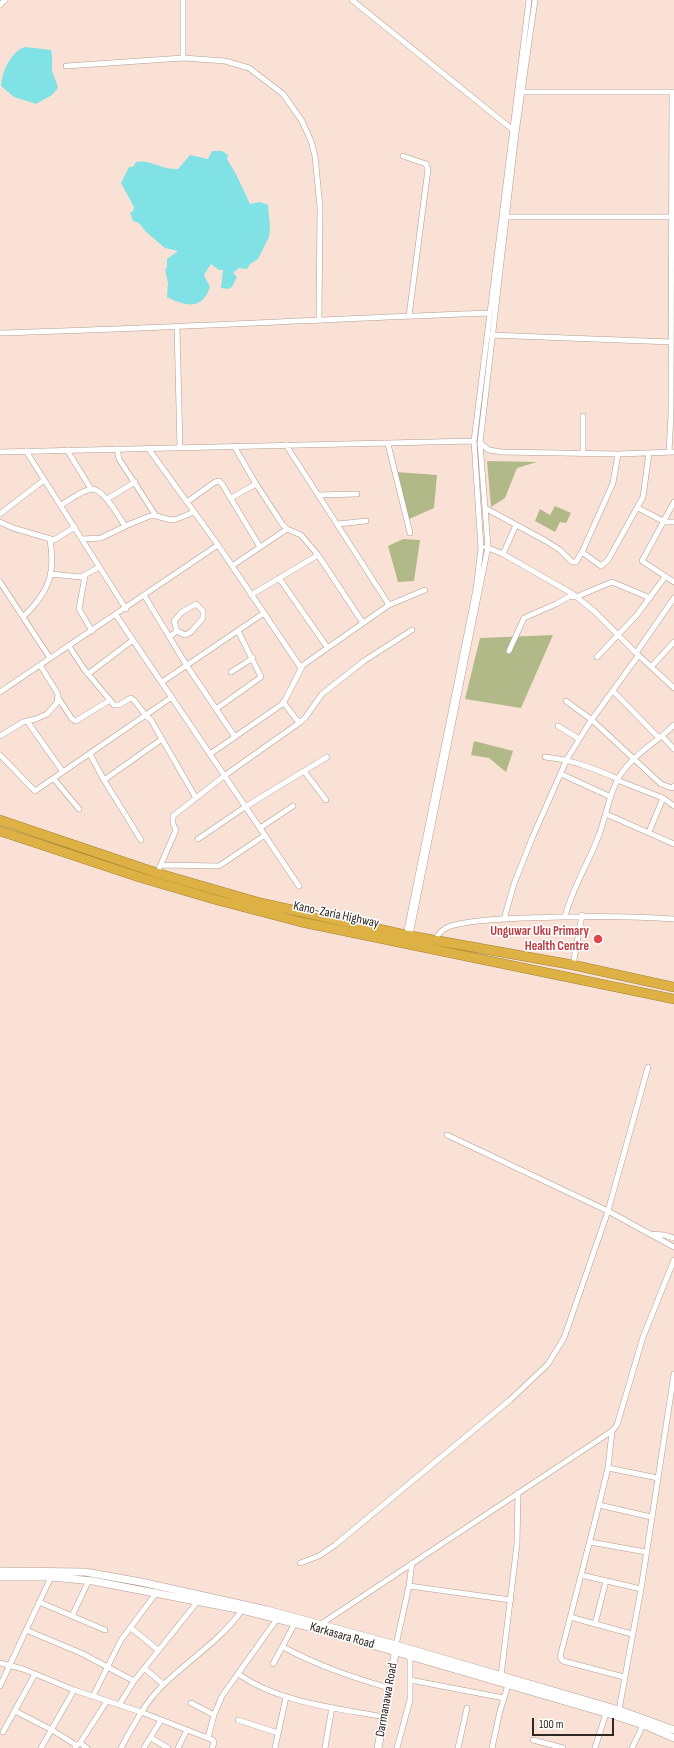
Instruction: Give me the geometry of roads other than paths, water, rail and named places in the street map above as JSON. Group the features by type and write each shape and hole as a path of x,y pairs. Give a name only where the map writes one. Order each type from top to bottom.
{"highway":[{"name":"Kano-Zaria Highway","path":"0,820 159,869 261,903 408,935 573,965 674,987"},
{"name":"Kano-Zaria Highway","path":"0,831 142,878 217,900 301,922 674,999"}],"main road":[{"name":"Karkasara Road","path":"0,1570 11,1573 69,1570 141,1582 260,1608 321,1624 396,1649 410,1657 508,1685 594,1706 619,1710 674,1730"},
{"name":"Karkasara Road","path":"0,1577 11,1573"},
{"name":"Karkasara Road","path":"20,1573 89,1580 156,1592 295,1623 501,1676 594,1706 606,1713 643,1725 674,1738"},
{"name":"Darmanawa Road","path":"378,1748 396,1649"}],"street":[{"path":"0,5 5,0"},
{"path":"183,0 183,58"},
{"path":"352,0 513,130"},
{"path":"408,935 482,548 474,442 506,217 529,0"},
{"path":"408,935 488,547 480,443 490,335 490,313 513,130 535,0"},
{"path":"66,66 183,58 225,61 249,68 283,94 302,121 312,141 318,176 320,206 319,319"},
{"path":"480,443 489,450 502,452 618,454 671,452 673,92 520,92"},
{"path":"403,156 426,164 428,169 409,316"},
{"path":"506,217 672,217"},
{"path":"0,334 178,327 319,319 490,313"},
{"path":"178,327 180,448"},
{"path":"490,335 671,342"},
{"path":"583,416 583,453"},
{"path":"0,452 474,442"},
{"path":"388,444 410,533"},
{"path":"286,445 389,605"},
{"path":"234,446 256,484 287,529 301,535 318,555 363,623"},
{"path":"148,448 218,545 300,668"},
{"path":"117,449 119,459 156,516"},
{"path":"67,450 91,489 98,491 107,500 125,526"},
{"path":"26,452 126,609"},
{"path":"582,552 601,566 604,566 643,497 646,487 649,453"},
{"path":"485,508 560,550 574,563 578,561 613,483 618,454"},
{"path":"0,514 44,480"},
{"path":"187,502 215,482 219,481 231,498 260,547"},
{"path":"107,500 135,482"},
{"path":"231,498 256,484"},
{"path":"61,505 91,489"},
{"path":"318,495 357,494"},
{"path":"674,502 665,522 642,560 644,564 674,582"},
{"path":"638,508 665,522 674,522"},
{"path":"82,539 101,538 142,518 156,516 171,520 194,512"},
{"path":"338,524 366,521"},
{"path":"0,522 13,528 50,540 56,540 75,527"},
{"path":"503,554 516,525"},
{"path":"232,566 287,529"},
{"path":"23,617 46,590 52,559 50,540"},
{"path":"0,692 126,609 144,595 218,545"},
{"path":"482,548 488,547 503,554 576,597 594,611 637,655 674,688"},
{"path":"252,595 318,555"},
{"path":"50,574 85,576 99,567"},
{"path":"85,576 79,609 92,631"},
{"path":"597,656 636,616 665,577"},
{"path":"279,578 327,647"},
{"path":"0,582 50,658"},
{"path":"509,651 524,618 570,596 576,597 612,582 650,598"},
{"path":"210,754 284,703 300,668 327,647 389,605 425,590"},
{"path":"144,595 187,666 235,737"},
{"path":"504,919 514,884 533,836 567,760 579,739 613,691 674,598"},
{"path":"196,604 203,611 203,618 191,632 185,635 177,631 174,621 182,612 196,604"},
{"path":"162,682 264,613"},
{"path":"116,615 299,886"},
{"path":"265,835 219,866 159,869 176,830 173,824 173,816 224,776 299,723 305,718 322,694 364,661 412,630"},
{"path":"169,637 177,631"},
{"path":"216,709 261,677 238,631"},
{"path":"88,674 133,640"},
{"path":"651,667 674,642"},
{"path":"69,646 88,674 114,705 133,698 146,716 151,720 196,798"},
{"path":"231,672 252,658"},
{"path":"40,665 72,719 76,721 110,700"},
{"path":"613,691 674,748"},
{"path":"0,755 32,790 38,790 172,698"},
{"path":"0,736 27,720 36,719 47,714 55,708 59,699"},
{"path":"566,701 592,720 661,784 672,788 674,786"},
{"path":"284,703 299,723"},
{"path":"27,720 63,772"},
{"path":"565,916 575,885 596,842 618,779 633,759 674,725"},
{"path":"558,726 579,739"},
{"path":"104,780 162,739"},
{"path":"90,754 104,780 141,840"},
{"path":"198,839 246,807 327,757"},
{"path":"545,757 567,760 589,766 663,798 674,806"},
{"path":"304,771 326,800"},
{"path":"561,774 611,797"},
{"path":"54,779 79,809"},
{"path":"650,832 663,798"},
{"path":"260,828 293,806"},
{"path":"606,814 650,832 674,844"},
{"path":"435,940 440,932 449,927 504,919 582,915 674,919"},
{"path":"573,965 582,915"},
{"path":"300,1563 319,1556 347,1536 510,1400 548,1364 564,1338 608,1211 648,1067"},
{"path":"447,1135 608,1211 674,1247"},
{"path":"650,1234 664,1235 674,1238"},
{"path":"321,1624 612,1431 617,1425 643,1337 674,1260"},
{"path":"619,1710 641,1589 674,1374"},
{"path":"612,1431 608,1468 560,1656 563,1661 624,1677"},
{"path":"608,1468 658,1478"},
{"path":"501,1676 517,1544 518,1492"},
{"path":"599,1505 651,1517"},
{"path":"590,1542 646,1552"},
{"path":"396,1649 409,1586 412,1563"},
{"path":"581,1575 641,1589"},
{"path":"0,1686 51,1577"},
{"path":"72,1616 89,1580"},
{"path":"595,1624 606,1581"},
{"path":"409,1586 510,1600"},
{"path":"93,1696 121,1640 156,1592"},
{"path":"119,1705 134,1681 198,1601"},
{"path":"39,1602 105,1630"},
{"path":"121,1748 141,1712 163,1684 232,1625 242,1610"},
{"path":"570,1617 632,1634"},
{"path":"208,1738 214,1715 222,1696 277,1619"},
{"path":"274,1664 295,1623"},
{"path":"131,1628 158,1650"},
{"path":"26,1630 81,1653 134,1681"},
{"path":"283,1647 337,1673 389,1688"},
{"path":"398,1748 410,1700 410,1657"},
{"path":"0,1663 35,1674 74,1690 141,1712 208,1738 213,1741 212,1748"},
{"path":"144,1668 163,1684"},
{"path":"3,1732 35,1674"},
{"path":"238,1674 253,1683 286,1697 384,1717"},
{"path":"410,1680 504,1698"},
{"path":"492,1748 508,1685"},
{"path":"41,1748 74,1690"},
{"path":"275,1748 286,1697"},
{"path":"77,1745 107,1701"},
{"path":"191,1703 214,1715"},
{"path":"325,1748 332,1707"},
{"path":"459,1748 467,1708"},
{"path":"15,1711 77,1745 87,1748"},
{"path":"595,1748 606,1713"},
{"path":"144,1748 161,1720"},
{"path":"238,1720 278,1733"},
{"path":"632,1748 643,1725"},
{"path":"178,1748 186,1730"},
{"path":"151,1738 168,1748"},
{"path":"533,1740 563,1748"}],"water":[{"path":"25,47 51,50 52,53 52,71 58,88 52,95 36,104 14,97 1,86 3,75 8,63 15,53"},
{"path":"212,151 222,151 228,155 227,159 250,204 260,202 268,205 270,228 269,237 258,259 250,264 247,269 239,268 233,273 237,277 232,287 228,289 221,288 223,270 219,270 211,264 204,275 210,287 207,295 198,303 180,303 167,297 168,283 165,269 167,268 167,259 178,251 165,248 146,232 139,223 133,221 130,213 133,211 134,207 121,183 129,167 133,167 136,162 141,161 167,168 178,169 190,155 208,159"}],"place":[{"name":"Unguwar Uku Primary Health Centre","path":"598,939"}]}
